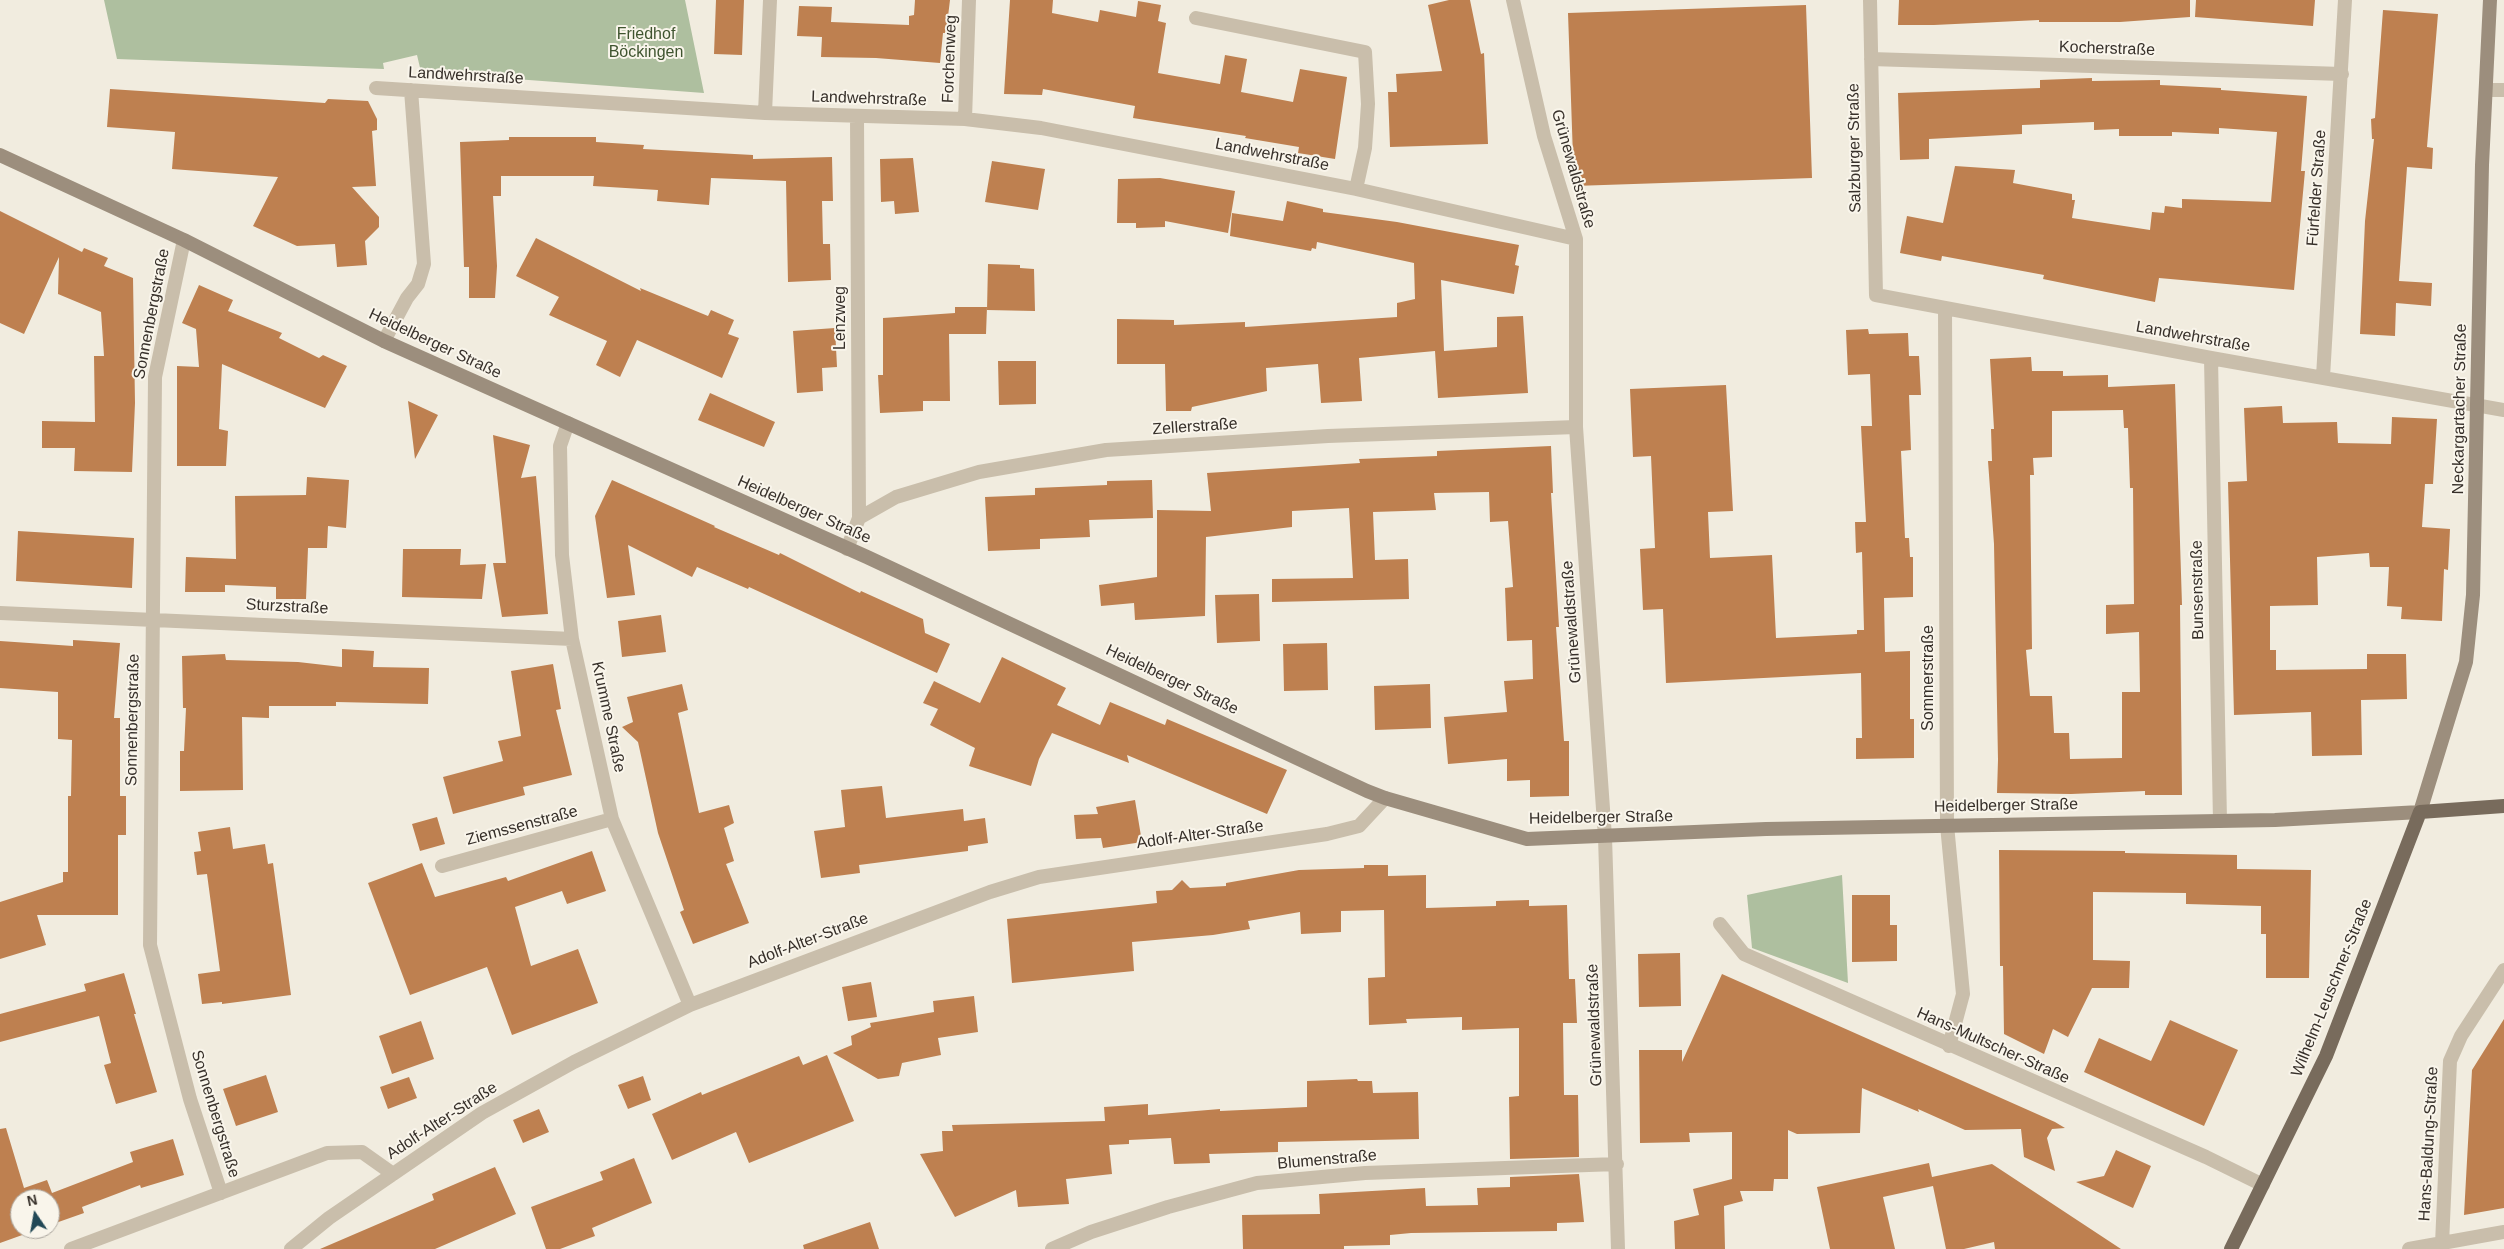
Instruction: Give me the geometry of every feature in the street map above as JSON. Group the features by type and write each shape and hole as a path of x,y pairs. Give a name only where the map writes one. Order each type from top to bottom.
{"main road":[{"name":"Neckargartacher Straße","path":"2420,812 2466,662 2473,595 2482,165 2490,0"},
{"name":"Heidelberger Straße","path":"0,155 184,240 384,341 847,549 1385,798 1527,839 1766,829 2220,821 2420,812"},
{"path":"2420,812 2504,806"},
{"name":"Wilhelm-Leuschner-Straße","path":"2231,1249 2326,1056 2420,812"}],"street":[{"path":"765,113 770,0"},
{"name":"Forchenweg","path":"966,119 969,0"},
{"name":"Grünewaldstraße","path":"1513,0 1544,136 1576,240 1576,427 1605,837 1617,1164 1618,1249"},
{"name":"Salzburger Straße","path":"1870,0 1876,294"},
{"name":"Fürfelder Straße","path":"2323,377 2345,0"},
{"path":"1196,18 1365,52 1368,104 1365,148 1356,189"},
{"name":"Kocherstraße","path":"1871,59 2342,74"},
{"name":"Landwehrstraße","path":"376,88 765,113 966,119 1041,128 1356,189 1576,240"},
{"path":"384,341 407,298 418,284 424,264 411,90"},
{"path":"2486,90 2504,90"},
{"name":"Lenzweg","path":"857,116 860,518"},
{"name":"Sonnenbergstraße","path":"184,240 155,377 151,619 150,945 190,1099 221,1194"},
{"name":"Landwehrstraße","path":"1876,294 2211,358 2504,410"},
{"name":"Sommerstraße","path":"1944,308 1947,825 1963,994 1949,1046"},
{"name":"Bunsenstraße","path":"2211,358 2220,821"},
{"name":"Krumme Straße","path":"568,424 560,446 561,545 572,638 612,819 690,1005"},
{"name":"Zellerstraße","path":"860,518 896,497 979,472 1106,450 1328,436 1576,427"},
{"path":"847,549 860,518"},
{"name":"Sturzstraße","path":"0,613 572,638"},
{"name":"Adolf-Alter-Straße","path":"291,1249 330,1218 482,1113 574,1062 690,1005 990,892 1039,877 1327,834 1359,826 1385,798"},
{"name":"Ziemssenstraße","path":"442,866 612,819"},
{"name":"Hans-Multscher-Straße","path":"1720,924 1744,954 1949,1046 2206,1157 2263,1185"},
{"name":"Hans-Baldung-Straße","path":"2442,1244 2450,1061 2461,1036 2504,970"},
{"path":"71,1249 327,1153 362,1152 393,1174"},
{"name":"Blumenstraße","path":"1052,1249 1091,1232 1160,1209 1257,1183 1365,1173 1617,1164"},
{"path":"2410,1249 2504,1232"}],"green space":[{"name":"Friedhof Böckingen","path":"104,0 685,0 704,93 421,72 417,55 383,63 384,69 117,59"},
{"path":"1842,875 1848,983 1752,948 1747,895"}],"building":[{"path":"716,0 744,0 742,55 714,54"},
{"path":"915,0 950,0 946,33 943,33 940,63 876,58 821,57 822,37 797,36 799,6 832,7 831,22 909,25 909,16 914,15"},
{"path":"1010,0 1053,0 1052,13 1098,22 1100,10 1136,17 1138,1 1161,5 1158,21 1166,23 1158,73 1220,84 1225,55 1247,59 1241,92 1293,102 1300,69 1347,77 1335,159 1298,153 1299,147 1245,138 1246,136 1133,118 1135,106 1043,89 1042,95 1004,94"},
{"path":"1449,0 1470,0 1481,54 1484,53 1488,144 1390,147 1388,92 1397,92 1396,74 1442,71 1428,5"},
{"path":"1899,0 2190,0 2190,17 2120,22 2039,22 2039,20 1898,25"},
{"path":"2196,0 2315,0 2313,26 2195,17"},
{"path":"1806,5 1812,178 1574,186 1568,13"},
{"path":"2383,10 2438,14 2427,147 2433,148 2432,169 2407,167 2399,281 2432,283 2431,306 2396,303 2395,336 2360,334 2365,221 2374,139 2372,139 2371,119 2375,118"},
{"path":"2092,78 2092,81 2160,80 2160,85 2221,88 2221,90 2307,96 2301,171 2305,171 2294,290 2159,278 2155,302 2043,279 2044,275 1942,256 1941,261 1900,253 1907,216 1943,223 1955,166 2015,170 2013,183 2072,194 2072,200 2075,200 2072,218 2150,230 2152,212 2164,213 2165,206 2182,208 2182,199 2271,202 2277,132 2219,128 2219,134 2172,132 2172,136 2119,136 2119,129 2094,130 2094,122 2022,125 2022,134 1929,139 1929,159 1900,160 1898,93 2040,88 2040,80"},
{"path":"110,89 325,103 328,99 368,101 377,119 377,130 372,131 376,186 352,187 379,217 379,227 365,241 367,265 337,267 335,244 297,246 253,226 278,177 172,169 175,132 107,127"},
{"path":"509,137 596,137 596,142 644,145 643,149 753,155 753,159 832,157 833,201 822,201 823,244 830,244 831,280 788,282 786,181 711,178 709,205 657,201 658,190 593,186 594,176 501,176 501,196 493,196 497,266 495,298 469,298 469,267 464,267 460,142 509,140"},
{"path":"913,158 919,212 895,214 894,201 881,202 880,159"},
{"path":"992,161 1045,169 1038,210 985,202"},
{"path":"1160,178 1235,191 1228,233 1165,221 1165,227 1136,228 1136,223 1117,223 1118,179"},
{"path":"1287,201 1323,209 1323,212 1397,222 1519,245 1515,265 1519,266 1514,294 1441,280 1444,351 1497,347 1497,317 1523,316 1528,393 1438,398 1435,351 1359,358 1362,401 1321,403 1318,364 1266,368 1267,391 1192,407 1191,411 1166,411 1165,364 1117,364 1117,319 1174,320 1174,325 1245,322 1245,327 1397,317 1397,303 1415,299 1414,263 1317,242 1316,249 1312,248 1311,251 1230,236 1232,213 1283,221"},
{"path":"0,211 82,252 84,248 108,258 104,266 133,278 135,403 132,472 74,471 75,448 42,448 42,421 95,422 94,356 104,356 101,312 58,294 59,257 24,334 0,323"},
{"path":"536,238 641,291 640,288 708,316 711,310 734,320 728,334 739,338 722,378 637,340 620,377 596,365 607,341 549,315 559,297 516,276"},
{"path":"988,264 1020,265 1020,268 1034,269 1035,311 987,310"},
{"path":"199,285 233,300 228,311 282,333 279,338 319,358 323,355 347,366 325,408 222,364 219,429 228,431 226,466 177,466 177,366 199,367 196,329 182,323"},
{"path":"955,307 987,307 986,334 949,334 950,401 923,401 923,411 880,413 878,375 883,375 883,318 955,313"},
{"path":"835,328 837,367 822,368 823,391 797,393 793,331"},
{"path":"1868,329 1869,334 1908,333 1909,356 1919,356 1921,395 1909,395 1911,450 1901,451 1905,538 1909,538 1910,557 1913,557 1913,597 1884,598 1885,652 1910,651 1910,719 1914,719 1914,758 1856,759 1856,738 1862,738 1861,673 1666,683 1663,609 1643,610 1640,549 1655,548 1651,456 1633,457 1630,389 1726,385 1733,511 1708,512 1710,558 1772,555 1776,638 1857,634 1857,630 1864,630 1862,552 1856,553 1855,522 1866,522 1861,426 1872,426 1870,374 1848,375 1846,330"},
{"path":"2031,357 2032,371 2063,371 2063,376 2108,375 2108,387 2175,384 2182,605 2180,605 2182,795 2145,795 2145,791 2071,794 1997,793 1994,544 1988,461 1992,461 1991,429 1994,429 1990,359","holes":["2123,410 2124,428 2128,428 2130,488 2133,488 2134,604 2106,605 2106,634 2139,632 2140,692 2122,692 2122,758 2070,759 2069,733 2054,733 2052,696 2030,696 2026,650 2032,649 2030,475 2034,475 2033,458 2052,457 2052,411"]},
{"path":"998,361 1036,361 1036,404 999,405"},
{"path":"710,393 775,422 764,447 698,420"},
{"path":"408,401 438,415 415,459"},
{"path":"2282,406 2283,423 2337,422 2338,443 2391,444 2392,417 2437,419 2433,484 2425,484 2422,527 2450,529 2448,570 2444,569 2442,621 2401,619 2402,607 2387,606 2389,567 2370,567 2369,553 2317,557 2318,605 2270,606 2270,650 2276,650 2276,670 2367,669 2367,654 2406,654 2407,699 2361,700 2362,755 2312,756 2311,712 2234,715 2228,482 2247,481 2244,408"},
{"path":"493,435 530,445 521,478 536,476 548,614 502,617 493,563 506,563"},
{"path":"1551,446 1553,493 1551,493 1559,627 1556,627 1564,741 1569,741 1569,796 1530,797 1530,780 1507,781 1507,759 1448,764 1444,717 1507,712 1504,681 1533,679 1532,640 1507,641 1505,588 1513,587 1508,521 1490,522 1489,492 1434,493 1436,510 1373,512 1375,560 1408,559 1409,599 1272,602 1272,579 1353,578 1349,508 1292,511 1292,527 1206,537 1205,616 1135,620 1134,603 1101,606 1099,585 1157,577 1157,510 1211,511 1207,473 1360,463 1359,459 1437,456 1437,451"},
{"path":"307,477 349,480 346,528 328,526 327,548 308,548 306,599 276,599 276,587 225,585 225,592 185,592 186,557 236,559 235,496 306,495"},
{"path":"612,480 714,527 779,555 780,553 860,593 861,591 923,619 925,633 950,644 937,673 749,587 748,589 697,567 692,577 628,545 635,595 607,598 595,516"},
{"path":"1152,480 1153,518 1089,520 1090,537 1040,539 1040,549 988,551 985,497 1035,495 1035,488 1107,485 1107,481"},
{"path":"18,531 134,538 132,588 16,581"},
{"path":"403,549 461,549 460,565 486,564 482,599 402,597"},
{"path":"1259,594 1260,641 1217,643 1215,595"},
{"path":"661,615 666,652 622,657 618,621"},
{"path":"73,640 120,643 114,718 120,718 120,796 126,796 126,835 118,835 118,915 37,915 46,945 0,959 0,902 63,882 63,872 68,872 68,796 71,796 72,740 58,739 58,692 0,688 0,641 73,646"},
{"path":"1327,643 1328,690 1284,691 1283,644"},
{"path":"342,649 374,651 373,667 429,668 428,704 336,702 336,706 269,706 269,718 242,717 243,790 180,791 180,751 184,751 186,708 183,708 182,656 225,654 226,660 298,662 342,667"},
{"path":"1002,657 1066,688 1057,705 1100,725 1110,702 1165,725 1167,719 1287,770 1267,814 1127,755 1129,763 1052,733 1039,759 1031,786 969,766 975,748 930,725 938,709 923,703 934,681 980,703"},
{"path":"553,664 561,709 556,710 572,775 523,787 525,795 453,814 443,777 503,761 498,741 521,736 511,671"},
{"path":"682,684 688,710 678,713 699,813 729,805 734,823 724,828 734,861 726,864 749,923 693,944 680,912 684,910 658,833 638,742 622,727 633,722 627,697"},
{"path":"1430,684 1431,728 1375,730 1374,686"},
{"path":"882,786 886,818 963,809 964,821 985,818 988,843 968,846 968,851 859,865 860,873 821,878 814,831 845,827 841,790"},
{"path":"1135,800 1142,842 1103,848 1101,838 1076,839 1074,815 1098,814 1096,807"},
{"path":"437,817 445,844 420,851 412,824"},
{"path":"230,827 233,849 265,844 268,864 273,863 291,995 222,1004 222,1002 202,1004 198,974 220,971 207,874 197,875 194,852 201,851 198,832"},
{"path":"1999,850 2125,851 2125,853 2237,855 2237,869 2311,870 2309,978 2266,978 2266,934 2261,934 2261,906 2186,904 2186,893 2093,892 2093,960 2130,961 2129,988 2092,988 2068,1037 2053,1029 2044,1054 2004,1034 2003,966 2000,966"},
{"path":"592,851 606,891 567,904 562,891 515,907 531,966 578,949 598,1003 512,1035 487,967 410,995 368,883 422,863 435,897 506,877 508,881"},
{"path":"1364,865 1388,865 1388,876 1426,875 1426,908 1496,906 1496,901 1529,900 1529,906 1567,905 1569,979 1575,979 1577,1023 1563,1023 1564,1095 1578,1095 1579,1157 1510,1159 1509,1097 1519,1096 1519,1028 1462,1030 1462,1017 1406,1019 1407,1023 1369,1025 1368,978 1385,977 1384,910 1341,911 1341,932 1301,934 1300,912 1248,921 1250,929 1213,935 1132,942 1134,971 1012,983 1007,919 1157,903 1156,891 1172,890 1182,880 1190,888 1226,886 1226,883 1299,870 1364,868"},
{"path":"1852,895 1890,895 1890,925 1897,925 1897,961 1852,962"},
{"path":"1680,953 1681,1006 1639,1007 1638,954"},
{"path":"124,973 157,1092 116,1104 104,1065 111,1063 99,1016 0,1042 0,1014 86,991 84,984"},
{"path":"1722,974 2055,1122 2065,1128 2052,1129 2047,1138 2055,1171 2024,1157 2021,1129 1965,1130 1918,1109 1919,1112 1862,1088 1860,1133 1797,1134 1788,1130 1788,1179 1774,1179 1773,1191 1740,1191 1743,1201 1724,1206 1725,1249 1675,1249 1674,1221 1699,1215 1693,1189 1732,1179 1732,1132 1689,1133 1690,1142 1640,1143 1639,1050 1682,1050 1682,1062"},
{"path":"871,982 877,1017 848,1021 842,987"},
{"path":"974,996 978,1032 938,1038 941,1055 902,1063 899,1076 878,1079 833,1053 852,1045 851,1036 871,1027 870,1023 934,1012 933,1001"},
{"path":"2504,1019 2504,1208 2464,1215 2472,1070"},
{"path":"2170,1020 2238,1050 2204,1126 2084,1072 2099,1038 2151,1061"},
{"path":"421,1021 434,1059 392,1074 379,1036"},
{"path":"827,1055 854,1121 749,1163 736,1132 672,1160 652,1114 701,1092 702,1095 799,1056 803,1065"},
{"path":"266,1075 278,1112 236,1126 223,1089"},
{"path":"643,1076 651,1100 628,1109 618,1085"},
{"path":"409,1077 417,1098 388,1109 380,1087"},
{"path":"1357,1079 1358,1081 1372,1081 1373,1093 1418,1092 1419,1139 1278,1142 1278,1152 1209,1154 1210,1163 1174,1164 1171,1138 1129,1140 1129,1144 1109,1145 1112,1174 1066,1179 1069,1204 1018,1207 1016,1190 955,1217 920,1154 943,1151 942,1131 953,1131 952,1125 1105,1121 1104,1107 1148,1104 1148,1115 1220,1109 1220,1111 1307,1107 1307,1081"},
{"path":"539,1109 549,1132 523,1143 513,1120"},
{"path":"6,1128 24,1188 47,1180 50,1189 10,1189 11,1239 0,1243 0,1129"},
{"path":"173,1139 184,1175 141,1188 140,1185 82,1207 84,1213 60,1221 60,1190 133,1162 130,1152"},
{"path":"2116,1150 2151,1166 2133,1208 2076,1182 2104,1176"},
{"path":"634,1158 652,1203 592,1228 595,1236 560,1249 546,1249 531,1207 603,1180 600,1172"},
{"path":"1929,1163 1932,1177 1992,1164 2121,1249 1995,1249 1994,1242 1964,1249 1946,1249 1933,1186 1883,1197 1895,1249 1830,1249 1817,1187"},
{"path":"495,1167 516,1214 435,1249 320,1249 434,1200 432,1194"},
{"path":"1579,1174 1584,1222 1557,1223 1557,1231 1411,1233 1390,1235 1390,1245 1344,1246 1344,1249 1243,1249 1242,1215 1320,1214 1319,1194 1425,1188 1426,1206 1478,1205 1477,1188 1510,1187 1510,1177"},
{"path":"870,1222 879,1249 804,1249 803,1245"}]}
